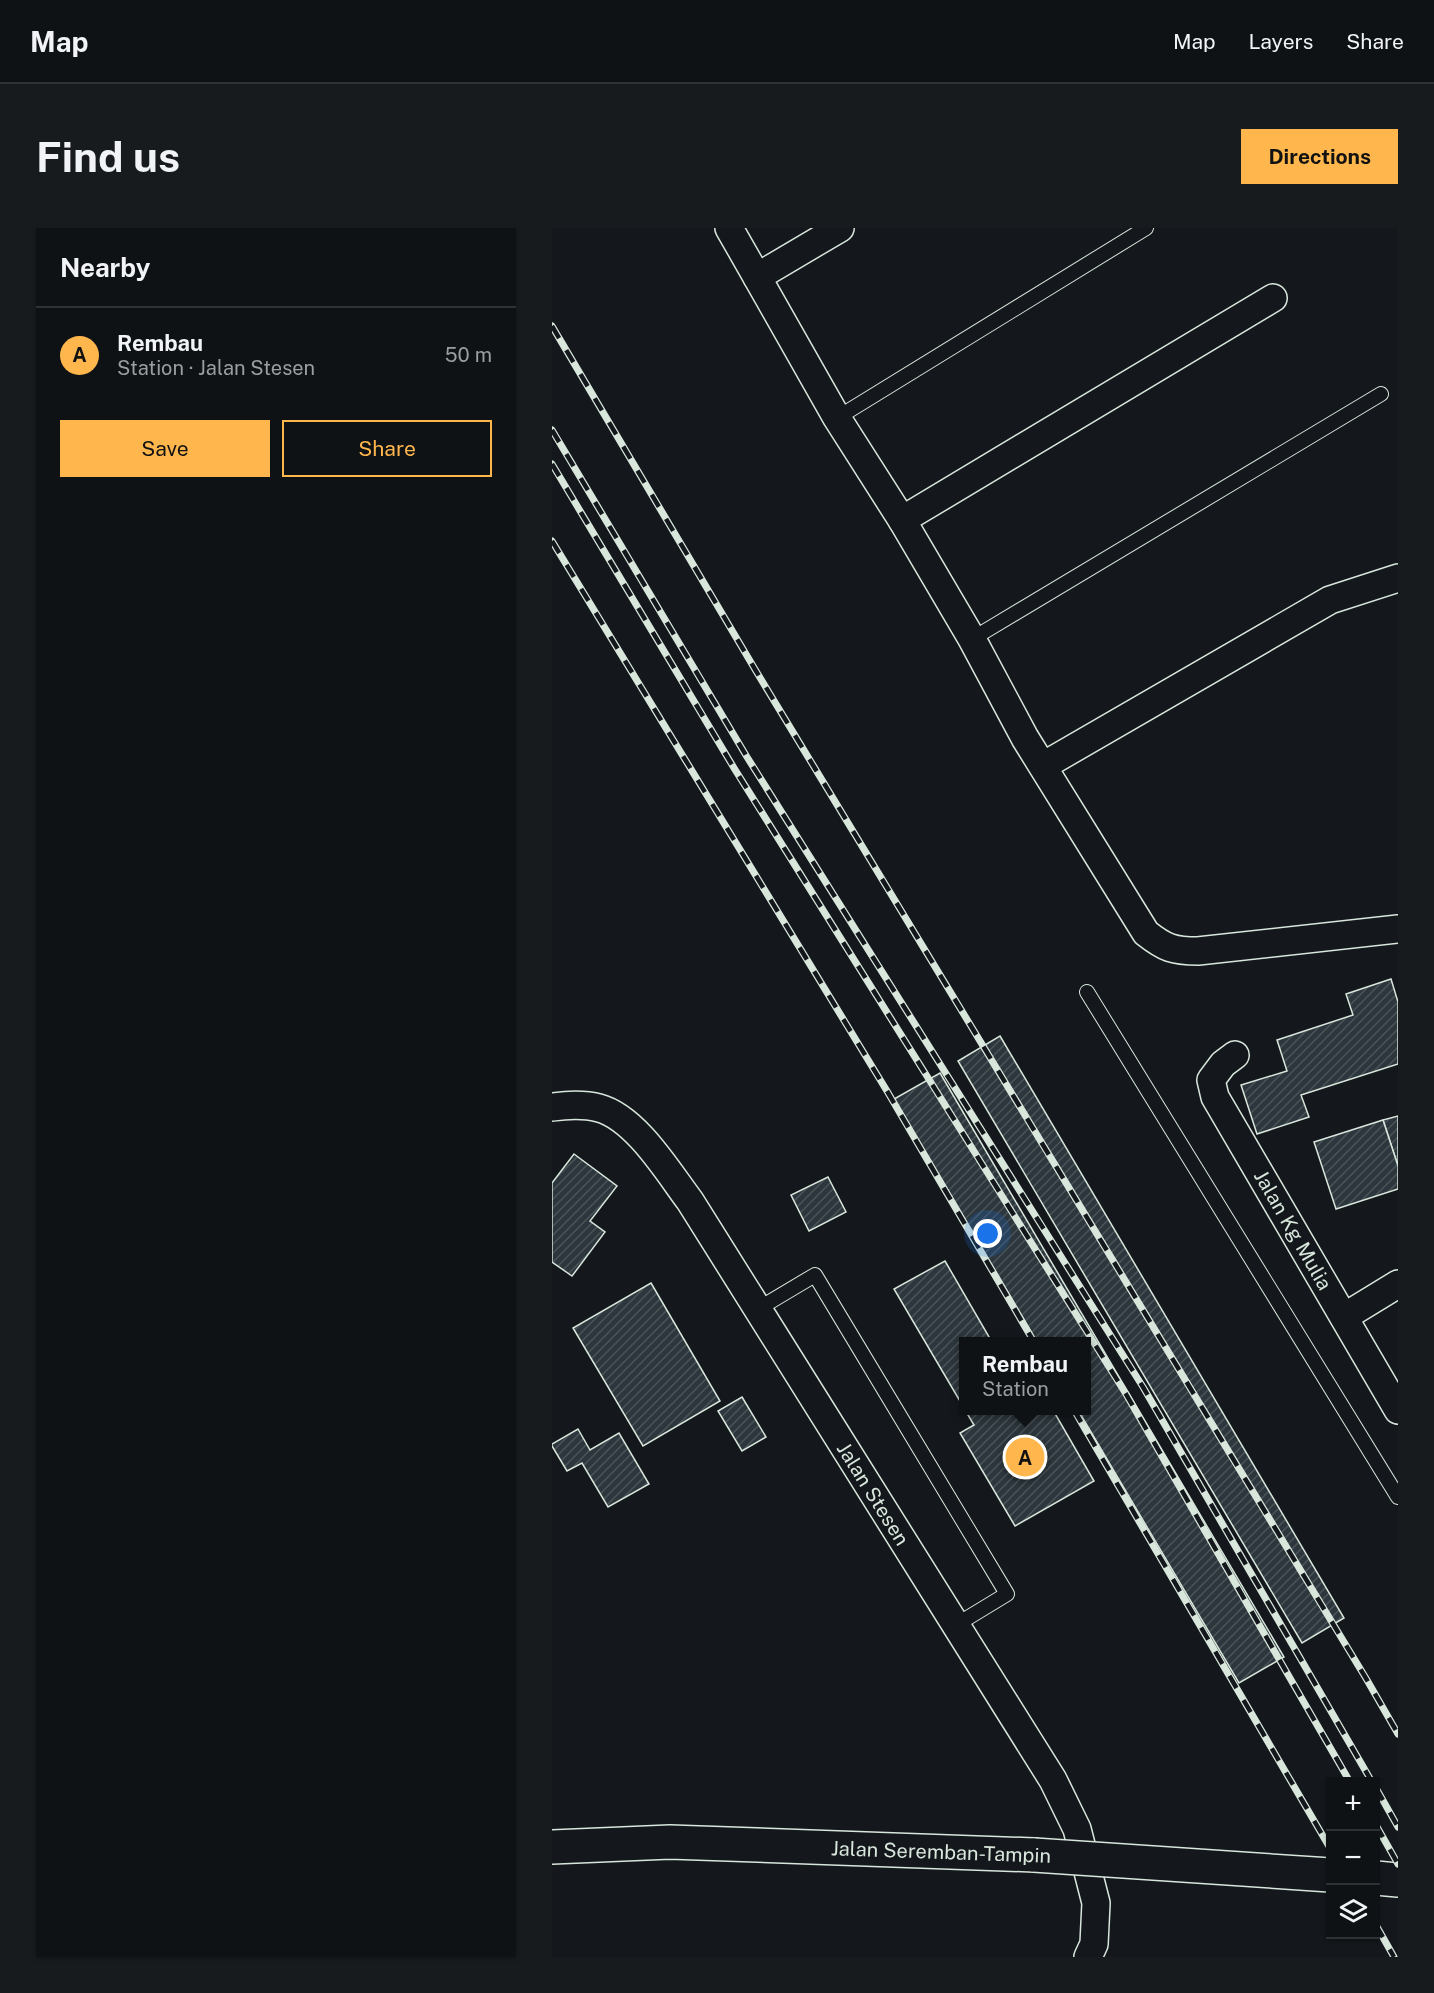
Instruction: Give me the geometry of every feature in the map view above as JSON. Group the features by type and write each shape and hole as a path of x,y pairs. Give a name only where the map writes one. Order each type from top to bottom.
{"highway":[{"name":"Jalan Seremban-Tampin","path":"552,1847 670,1842 1034,1855 1326,1875"},
{"path":"1380,1878 1398,1880"}],"street":[{"path":"729,228 837,418 902,520 972,639 1025,738 1146,933 1162,946 1175,951 1197,951 1398,929"},
{"path":"757,277 840,228"},
{"path":"902,520 1273,298"},
{"path":"1043,766 1330,600 1398,578"},
{"name":"Jalan Kg Mulia","path":"1235,1055 1223,1064 1211,1080 1215,1097 1398,1410"},
{"name":"Jalan Stesen","path":"552,1107 572,1105 600,1108 621,1120 642,1137 690,1202 1053,1780 1077,1829 1096,1903 1094,1944 1088,1957"},
{"path":"1344,1317 1398,1284"}],"lane":[{"path":"837,418 1146,228"},
{"path":"972,639 1382,394"},
{"path":"1087,992 1398,1497"},
{"path":"758,1310 815,1275 1007,1594 956,1625"}],"building":[{"path":"1391,979 1398,1002 1398,1064 1301,1095 1309,1117 1257,1134 1241,1085 1287,1071 1277,1040 1353,1015 1346,994"},
{"path":"1000,1036 1344,1618 1302,1643 958,1061"},
{"path":"940,1073 1284,1657 1239,1683 1081,1415 1091,1415 1091,1337 1034,1337 894,1099"},
{"path":"1398,1116 1398,1166 1383,1120"},
{"path":"1383,1120 1398,1166 1398,1189 1336,1209 1314,1142"},
{"path":"574,1154 617,1186 590,1221 605,1232 572,1276 552,1262 552,1183"},
{"path":"828,1177 846,1212 809,1231 791,1195"},
{"path":"945,1261 989,1337 959,1337 959,1400 894,1289"},
{"path":"651,1283 720,1401 643,1446 573,1328"},
{"path":"742,1397 766,1437 742,1451 718,1411"},
{"path":"968,1415 1056,1415 1094,1481 1015,1526 960,1433 974,1425"},
{"path":"578,1429 590,1450 619,1433 649,1484 608,1507 582,1463 567,1471 552,1446"}],"railway":[{"path":"552,326 756,671 1398,1734"},
{"path":"552,430 747,757 1143,1387 1369,1777"},
{"path":"552,464 734,768 1090,1337"},
{"path":"552,541 887,1091 1031,1337"},
{"path":"1091,1338 1126,1394 1347,1777"},
{"path":"1077,1415 1326,1841"},
{"path":"1380,1795 1398,1827"},
{"path":"1379,1831 1398,1864"},
{"path":"1380,1932 1394,1957"}],"place":[{"name":"Rembau","path":"1025,1457"}]}
